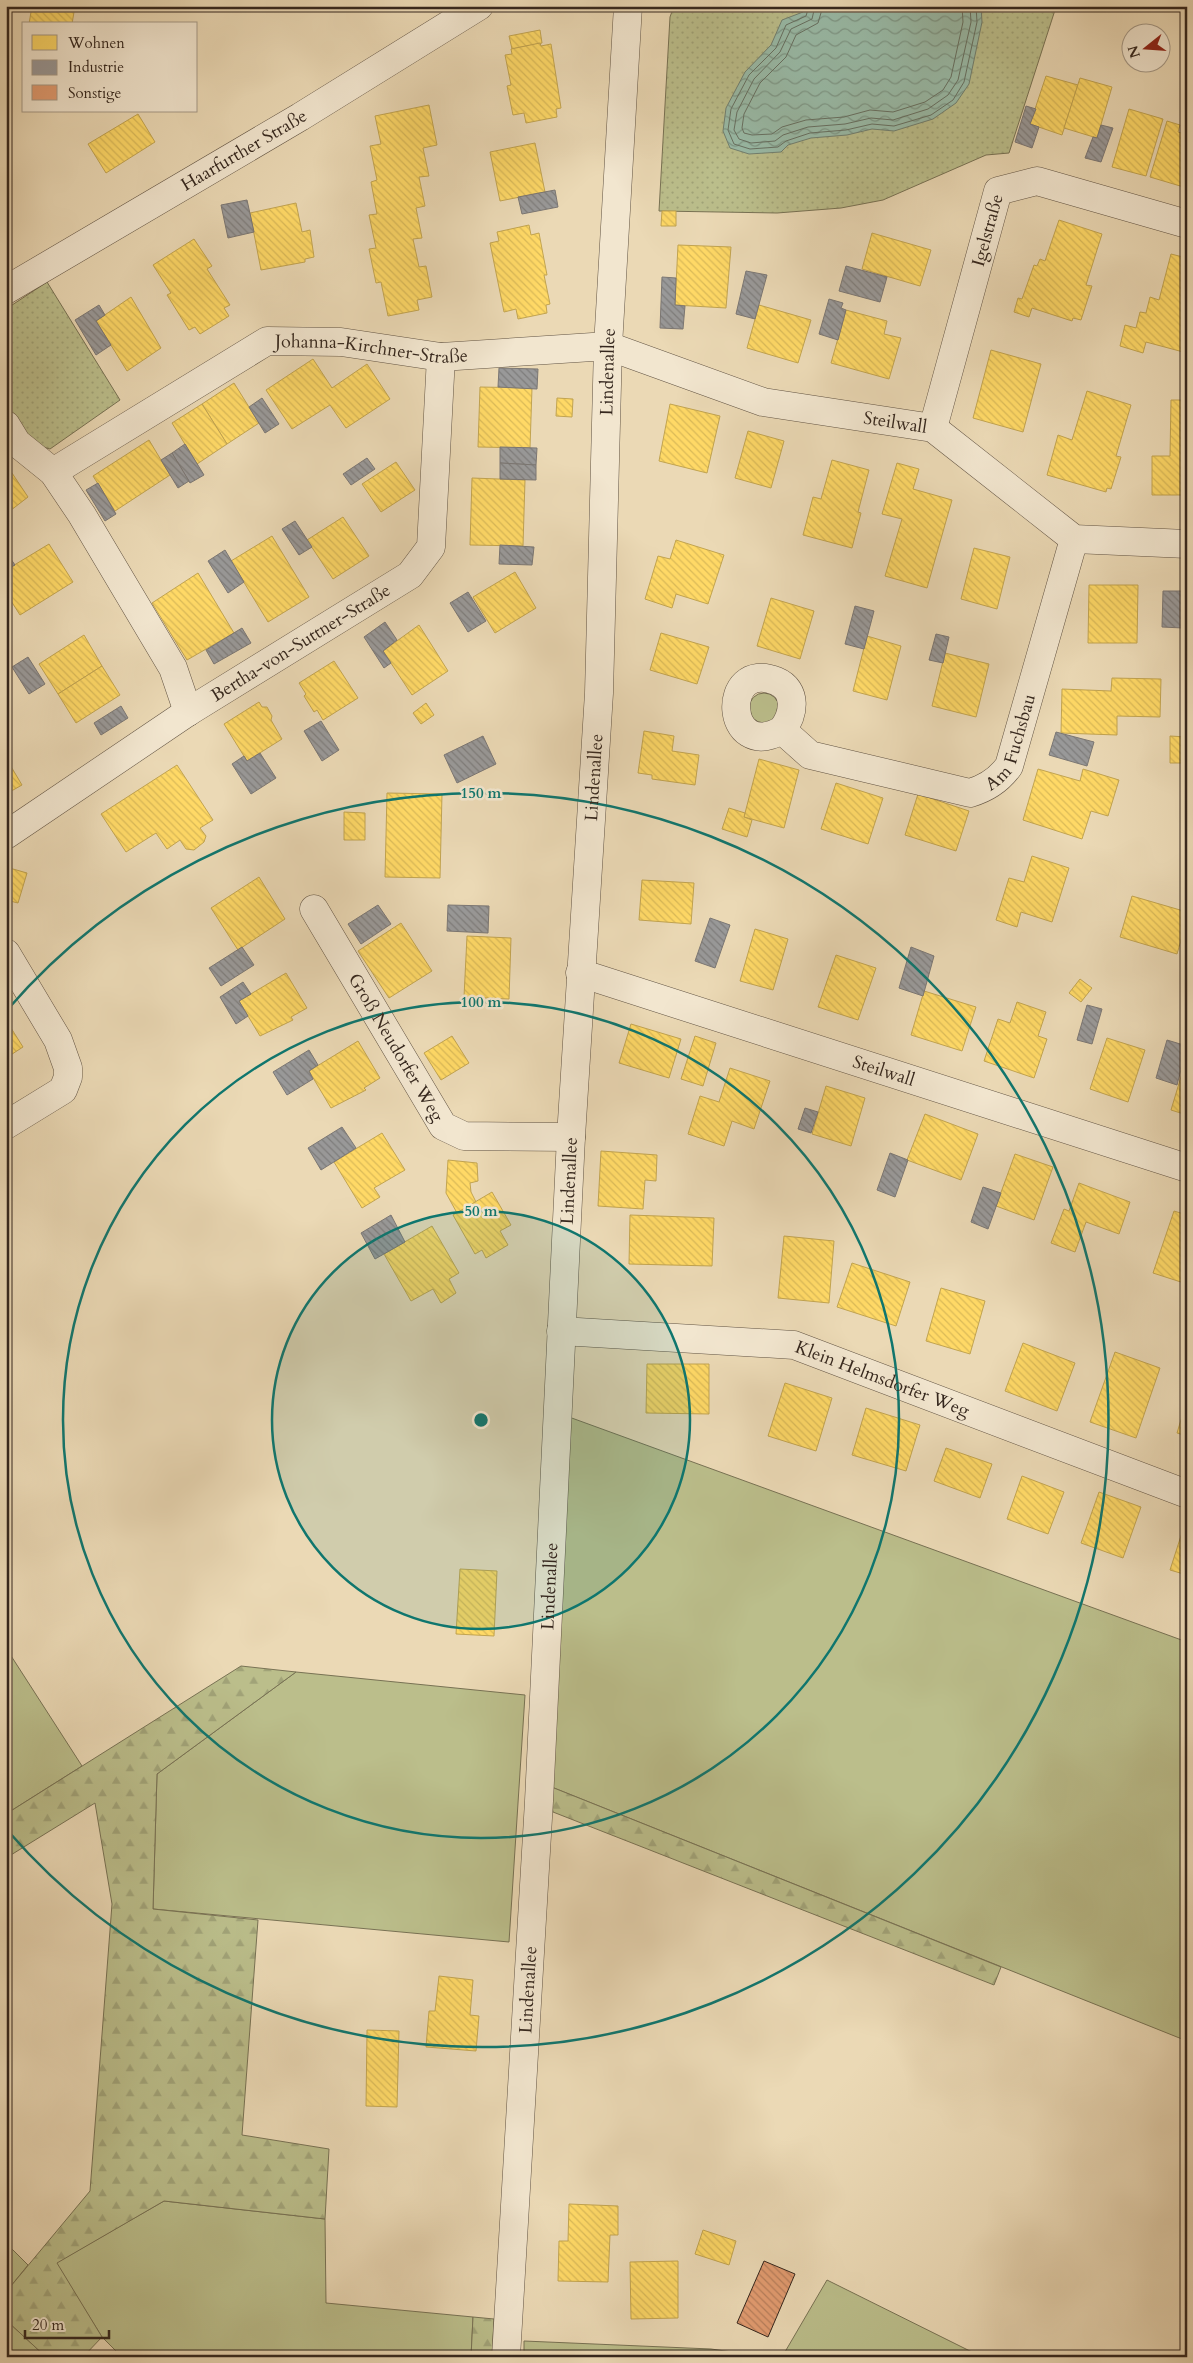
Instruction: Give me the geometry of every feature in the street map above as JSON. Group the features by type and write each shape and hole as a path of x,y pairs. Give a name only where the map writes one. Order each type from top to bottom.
{"street":[{"name":"Haarfurther Straße","path":"6,290 300,117 479,6"},
{"name":"Lindenallee","path":"506,2357 538,1811 571,1137 580,1029 580,973 599,693 608,346 628,6"},
{"name":"Igelstraße","path":"933,428 998,191 1037,181 1187,224"},
{"name":"Johanna-Kirchner-Straße","path":"53,472 267,341 341,342 441,357 608,346"},
{"name":"Steilwall","path":"608,346 763,402 933,428 1074,539"},
{"name":"Bertha-von-Suttner-Straße","path":"6,835 188,712 410,575 431,547 441,357"},
{"path":"6,425 17,443 53,472 82,515 173,668 188,712"},
{"path":"1074,539 1187,544"},
{"name":"Am Fuchsbau","path":"782,730 810,755 970,793 983,790 1003,774 1009,766 1074,539"},
{"name":"Groß Neudorfer Weg","path":"314,909 443,1126 464,1136 571,1137"},
{"path":"6,953 58,1040 68,1068 68,1077 63,1090 6,1125"},
{"name":"Steilwall","path":"580,973 1187,1168"},
{"name":"Klein Helmsdorfer Weg","path":"561,1331 794,1345 1187,1494"}],"green space":[{"path":"674,6 1058,6 1055,10 1009,153 986,155 883,200 841,208 777,213 659,211 670,17"},
{"path":"47,282 120,400 50,449 20,441 6,417 6,309"},
{"path":"764,693 775,697 779,708 775,719 764,723 753,719 749,708 753,697"},
{"path":"569,1417 1187,1642 1187,2041 549,1786"},
{"path":"6,1648 82,1766 6,1814"},
{"path":"241,1666 296,1672 157,1774 153,1909 258,1920 242,2135 329,2149 325,2219 164,2201 57,2263 102,2337 83,2357 46,2357 6,2320 6,2292 90,2191 112,1904 95,1803 6,1858 6,1814"},
{"path":"296,1672 525,1695 509,1942 153,1909 157,1774"},
{"path":"549,1786 1001,1967 994,1985 553,1812"},
{"path":"164,2201 325,2219 326,2303 473,2317 471,2357 122,2357 102,2337 56,2263"},
{"path":"6,2243 28,2265 6,2292"},
{"path":"827,2280 982,2357 782,2357"},
{"path":"473,2317 494,2319 492,2357 471,2357"},
{"path":"6,2320 46,2357 6,2357"},
{"path":"524,2341 711,2349 768,2357 524,2357"}],"water":[{"path":"804,6 981,6 982,22 969,84 956,103 933,119 894,131 872,129 847,135 811,138 788,145 781,152 749,154 730,148 723,131 726,108 745,72 771,45 782,20 803,12"}],"building: Wohnen":[{"path":"32,6 75,6 72,22 29,22"},
{"path":"540,30 542,43 512,49 509,36"},
{"path":"540,43 541,46 551,44 561,108 556,109 557,117 526,123 524,113 513,115 507,86 511,85 505,55 512,54 511,49"},
{"path":"1046,76 1078,85 1062,135 1030,124"},
{"path":"1080,78 1112,87 1097,138 1064,128"},
{"path":"429,105 437,145 423,148 429,176 419,177 425,206 416,208 422,238 413,239 419,267 426,266 432,297 417,300 419,310 388,316 381,282 376,283 369,249 376,248 369,215 377,214 371,182 377,180 370,146 381,144 375,116"},
{"path":"1129,109 1163,119 1146,176 1112,167"},
{"path":"138,114 155,142 106,173 88,144"},
{"path":"1167,121 1180,125 1178,132 1187,135 1187,188 1150,177"},
{"path":"535,143 545,192 500,201 490,152"},
{"path":"296,203 302,232 310,230 314,257 305,259 305,262 261,270 250,213"},
{"path":"662,211 676,211 676,226 661,226"},
{"path":"1059,220 1102,234 1086,285 1092,286 1081,320 1073,318 1072,321 1032,308 1029,317 1014,312 1018,298 1022,299 1034,265 1037,266 1040,259 1045,261"},
{"path":"529,225 531,235 539,233 550,304 546,305 547,313 518,319 516,309 504,312 490,243 499,241 497,232"},
{"path":"872,233 931,250 920,286 862,269"},
{"path":"194,239 212,266 207,269 230,305 224,308 229,316 200,334 195,327 189,330 167,295 171,293 153,265"},
{"path":"678,245 731,247 726,308 675,305"},
{"path":"1171,254 1187,258 1187,353 1146,342 1143,353 1120,346 1125,325 1136,328 1140,312 1146,313 1150,297 1159,300"},
{"path":"131,297 161,348 127,371 96,321"},
{"path":"759,305 811,320 798,363 747,348"},
{"path":"846,310 887,321 884,334 901,338 889,379 831,363"},
{"path":"991,350 1041,364 1023,432 973,418"},
{"path":"313,359 332,388 367,364 390,399 346,428 330,405 292,429 266,390"},
{"path":"234,383 259,423 227,444 202,404"},
{"path":"480,387 532,388 530,448 478,447"},
{"path":"1087,391 1131,405 1116,456 1121,457 1111,489 1107,488 1106,492 1047,475 1058,435 1072,440"},
{"path":"557,398 573,399 572,417 556,416"},
{"path":"1171,400 1187,400 1187,495 1152,495 1152,456 1170,456"},
{"path":"202,404 227,444 197,464 172,423"},
{"path":"670,404 720,416 707,473 659,461"},
{"path":"748,431 784,441 771,488 735,478"},
{"path":"149,440 170,475 115,511 93,476"},
{"path":"832,460 869,470 858,512 861,513 852,548 803,535 813,497 821,499"},
{"path":"396,462 415,490 381,512 362,484"},
{"path":"897,463 919,469 913,489 952,500 927,588 885,576 902,519 882,514"},
{"path":"6,464 28,497 6,514"},
{"path":"472,478 525,480 523,546 470,545"},
{"path":"343,517 369,556 333,579 307,540"},
{"path":"272,536 309,597 268,622 231,561"},
{"path":"676,540 724,555 708,604 676,594 672,608 645,599 658,556 670,559"},
{"path":"49,544 73,582 20,615 6,593 6,570"},
{"path":"974,548 1010,557 997,609 961,599"},
{"path":"515,572 536,608 495,633 473,597"},
{"path":"1185,572 1187,572 1187,624 1184,624"},
{"path":"198,573 234,633 187,660 152,603"},
{"path":"1089,585 1138,585 1137,643 1088,643"},
{"path":"771,598 814,611 800,659 757,646"},
{"path":"419,625 448,671 412,695 383,651"},
{"path":"661,633 709,647 697,684 650,670"},
{"path":"84,635 102,666 58,694 39,664"},
{"path":"867,636 901,646 887,700 853,691"},
{"path":"945,653 989,664 976,717 932,706"},
{"path":"334,661 358,698 323,720 317,710 314,712 304,696 306,694 299,683"},
{"path":"102,666 120,695 76,723 58,694"},
{"path":"1112,678 1161,679 1160,717 1117,716 1117,735 1061,733 1062,689 1111,691"},
{"path":"259,702 262,707 267,707 272,716 271,720 282,739 247,761 224,724"},
{"path":"426,703 434,715 421,724 413,713"},
{"path":"644,731 674,736 672,751 699,755 695,785 652,779 652,775 638,773"},
{"path":"1170,736 1187,737 1187,763 1170,763"},
{"path":"6,758 22,785 6,794"},
{"path":"759,759 799,770 784,828 744,817"},
{"path":"177,765 213,820 200,828 206,836 204,842 194,850 186,849 180,840 167,849 156,833 126,852 101,814"},
{"path":"1038,769 1080,781 1083,769 1119,780 1108,816 1091,811 1082,839 1023,820"},
{"path":"836,783 883,798 868,844 821,829"},
{"path":"387,793 442,794 440,878 385,877"},
{"path":"918,794 969,811 956,851 905,835"},
{"path":"729,808 745,813 744,817 752,820 747,837 722,829"},
{"path":"344,812 365,813 365,840 344,840"},
{"path":"1032,856 1069,868 1052,922 1021,912 1017,927 996,920 1009,878 1024,882"},
{"path":"6,867 27,873 18,903 6,900"},
{"path":"259,877 285,919 238,950 211,908"},
{"path":"642,880 694,883 691,924 639,920"},
{"path":"1132,896 1187,912 1187,920 1177,954 1120,937"},
{"path":"401,923 432,971 389,998 358,951"},
{"path":"755,929 788,939 773,990 740,981"},
{"path":"467,936 511,938 509,999 464,997"},
{"path":"836,955 876,968 858,1020 818,1007"},
{"path":"286,973 307,1008 291,1017 293,1020 260,1036 239,1001"},
{"path":"1080,979 1092,988 1081,1002 1069,993"},
{"path":"924,991 976,1007 962,1051 911,1035"},
{"path":"1017,1002 1046,1012 1038,1036 1047,1039 1034,1078 984,1061 998,1019 1010,1023"},
{"path":"6,1020 23,1047 6,1058"},
{"path":"631,1024 681,1039 669,1078 619,1063"},
{"path":"452,1036 469,1063 441,1080 424,1053"},
{"path":"695,1036 716,1043 703,1086 681,1079"},
{"path":"1107,1038 1145,1050 1128,1102 1090,1089"},
{"path":"358,1041 380,1078 364,1088 366,1090 331,1108 309,1071"},
{"path":"730,1068 770,1081 754,1129 732,1121 724,1146 688,1134 700,1096 719,1102"},
{"path":"1183,1070 1187,1071 1187,1115 1171,1110"},
{"path":"826,1086 865,1098 851,1146 812,1134"},
{"path":"925,1114 978,1134 961,1180 907,1160"},
{"path":"382,1133 405,1170 374,1188 380,1197 362,1208 334,1162"},
{"path":"601,1151 657,1155 656,1181 645,1180 643,1209 598,1206"},
{"path":"1015,1154 1053,1167 1034,1220 996,1206"},
{"path":"448,1160 477,1163 478,1181 470,1183 471,1192 476,1202 457,1213 446,1193"},
{"path":"1079,1183 1130,1202 1119,1234 1086,1222 1075,1252 1051,1243 1064,1209 1069,1211"},
{"path":"492,1192 511,1225 500,1231 508,1245 486,1258 482,1250 475,1254 453,1215"},
{"path":"1174,1211 1187,1215 1187,1284 1153,1273"},
{"path":"630,1215 714,1218 712,1266 629,1264"},
{"path":"432,1226 459,1273 449,1279 456,1293 441,1303 433,1289 411,1301 384,1254"},
{"path":"784,1236 834,1241 829,1303 778,1298"},
{"path":"852,1263 910,1282 896,1326 837,1307"},
{"path":"941,1288 985,1301 970,1354 926,1341"},
{"path":"1023,1343 1075,1363 1057,1411 1005,1391"},
{"path":"1115,1352 1160,1368 1136,1438 1090,1422"},
{"path":"647,1364 709,1364 709,1414 646,1413"},
{"path":"785,1383 832,1398 816,1451 768,1436"},
{"path":"1187,1400 1187,1436 1177,1433"},
{"path":"866,1408 920,1425 906,1471 852,1455"},
{"path":"946,1448 992,1464 980,1498 934,1481"},
{"path":"1022,1476 1064,1492 1048,1534 1007,1519"},
{"path":"1099,1492 1141,1507 1123,1558 1081,1543"},
{"path":"1187,1517 1187,1575 1170,1570"},
{"path":"460,1569 497,1571 494,1636 456,1634"},
{"path":"439,1976 473,1980 470,2015 479,2016 476,2051 426,2047 429,2011 435,2011"},
{"path":"367,2030 399,2031 397,2107 366,2106"},
{"path":"569,2204 618,2206 618,2235 610,2235 608,2282 558,2281 559,2241 568,2241"},
{"path":"703,2230 736,2241 729,2265 695,2254"},
{"path":"678,2261 678,2318 631,2319 630,2262"}],"building: Industrie":[{"path":"1026,106 1036,109 1030,124 1039,127 1032,148 1015,142"},
{"path":"1101,125 1113,128 1101,162 1085,158 1093,137 1097,138"},
{"path":"555,190 558,207 522,214 518,197"},
{"path":"247,200 254,232 228,238 221,205"},
{"path":"846,266 887,277 880,302 839,291"},
{"path":"746,271 767,275 755,319 736,314"},
{"path":"662,277 676,278 675,305 685,306 683,329 660,328"},
{"path":"829,299 843,303 841,308 846,310 838,340 819,334"},
{"path":"99,305 105,315 96,321 111,345 96,355 75,320"},
{"path":"499,368 538,369 537,389 498,387"},
{"path":"262,398 279,424 265,433 249,407"},
{"path":"185,444 204,475 190,483 172,453"},
{"path":"500,447 537,448 536,465 500,463"},
{"path":"172,453 189,481 178,488 161,460"},
{"path":"367,458 375,469 351,485 343,474"},
{"path":"500,463 536,465 536,480 500,479"},
{"path":"98,483 116,514 105,521 86,490"},
{"path":"295,521 312,547 299,555 282,529"},
{"path":"500,545 534,547 532,565 499,564"},
{"path":"225,550 244,582 228,593 208,561"},
{"path":"6,552 15,565 6,570"},
{"path":"1163,591 1184,591 1183,628 1162,627"},
{"path":"468,592 486,621 468,632 450,603"},
{"path":"855,606 874,611 864,649 845,644"},
{"path":"385,622 397,640 383,651 391,663 384,668 364,637"},
{"path":"242,628 251,643 214,664 206,650"},
{"path":"936,634 949,637 943,663 929,660"},
{"path":"28,657 45,684 29,694 12,667"},
{"path":"121,706 128,718 101,735 94,723"},
{"path":"321,721 339,750 322,761 304,731"},
{"path":"1056,732 1094,742 1087,766 1049,755"},
{"path":"483,736 496,764 457,783 444,755"},
{"path":"260,753 276,778 251,794 232,764 244,756 247,761"},
{"path":"378,905 391,924 361,944 348,924"},
{"path":"448,905 489,906 488,933 447,931"},
{"path":"710,918 730,925 715,968 695,961"},
{"path":"242,947 254,965 221,986 209,968"},
{"path":"911,947 934,956 923,996 899,988"},
{"path":"243,982 251,994 239,1001 248,1016 236,1024 220,997"},
{"path":"1087,1005 1102,1009 1092,1044 1077,1040"},
{"path":"1167,1040 1187,1046 1177,1085 1156,1078"},
{"path":"309,1050 318,1065 309,1071 313,1079 287,1095 273,1072"},
{"path":"805,1108 818,1112 811,1133 798,1129"},
{"path":"342,1127 356,1148 321,1170 308,1148"},
{"path":"890,1153 908,1160 895,1197 877,1190"},
{"path":"983,1187 1001,1193 988,1229 971,1222"},
{"path":"391,1215 405,1242 375,1259 361,1233"}],"building: Sonstige":[{"path":"764,2261 795,2274 768,2337 737,2323"}]}
